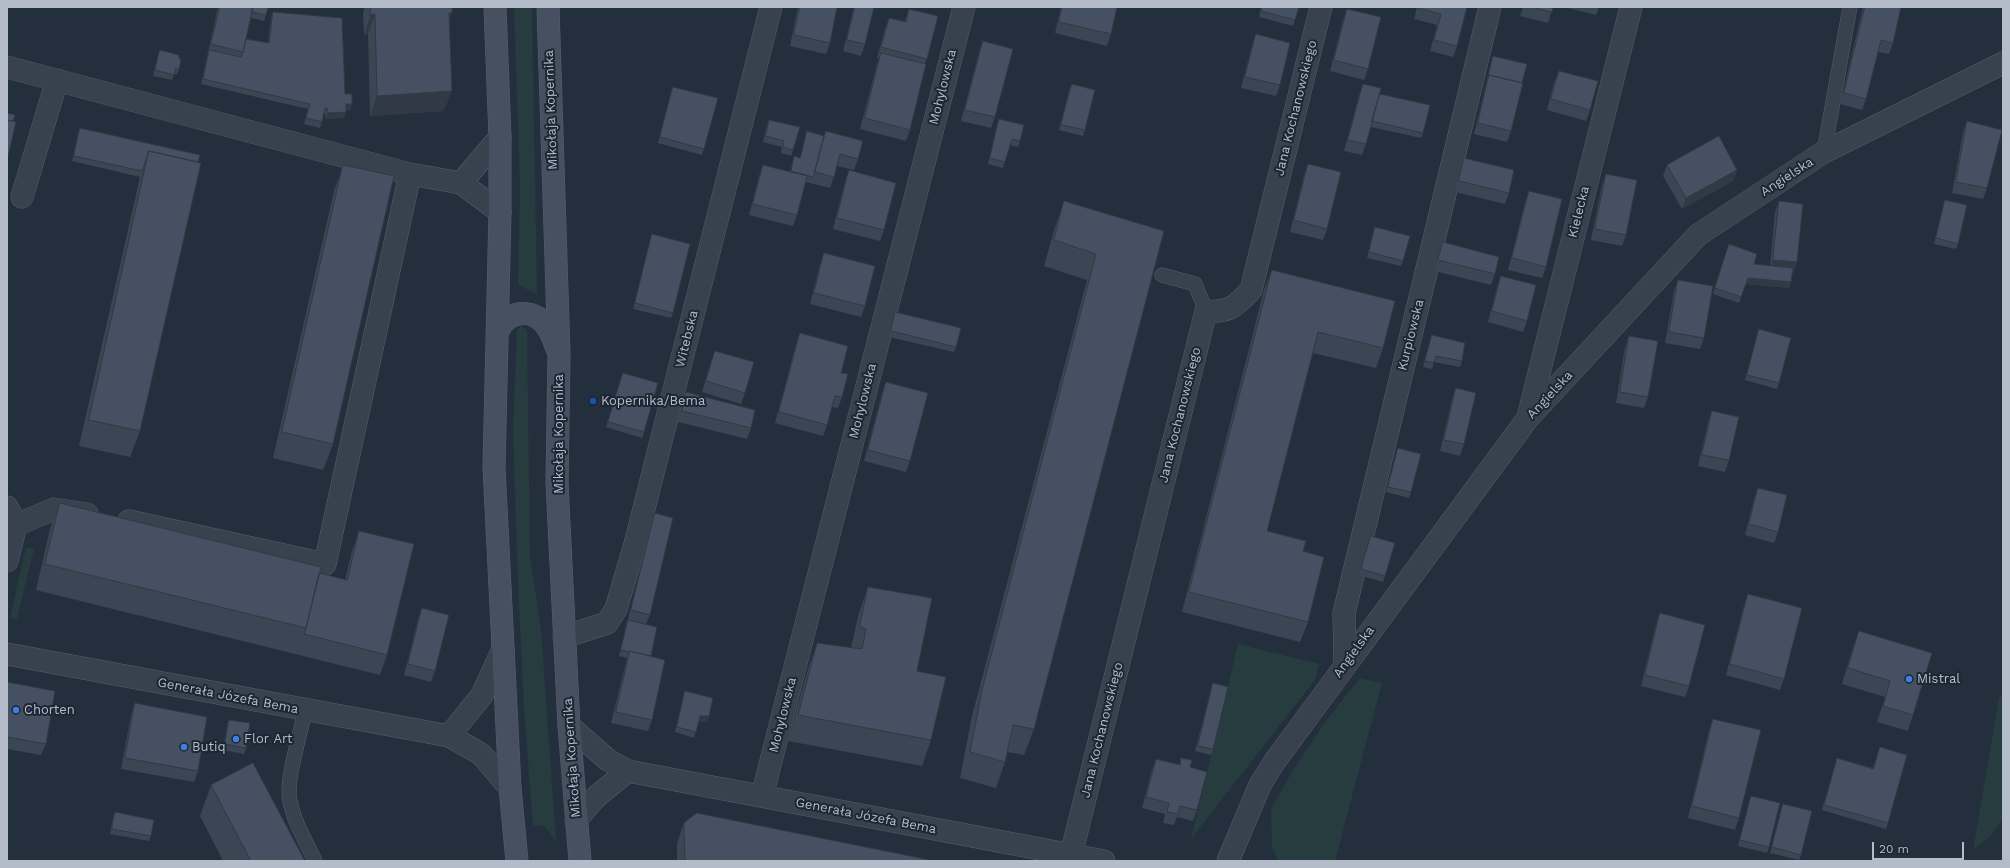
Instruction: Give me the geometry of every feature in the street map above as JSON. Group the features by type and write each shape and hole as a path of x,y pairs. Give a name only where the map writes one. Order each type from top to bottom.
{"main road":[{"path":"495,7 500,137 500,212 494,467 510,788 517,861"},
{"name":"Mikołaja Kopernika","path":"548,7 559,354 557,483 569,726 580,861"},
{"path":"496,334 500,324 508,317 517,314 527,314 537,317 545,324 559,354"}],"street":[{"name":"Witebska","path":"564,637 607,623 616,610 635,544 771,7"},
{"name":"Mohylowska","path":"762,796 964,7"},
{"name":"Jana Kochanowskiego","path":"1071,854 1206,311 1219,312 1236,306 1251,290 1321,7"},
{"name":"Kurpiowska","path":"1345,664 1344,613 1490,7"},
{"name":"Kielecka","path":"1528,418 1631,7"},
{"name":"Angielska","path":"1228,861 1260,785 1274,761 1528,418 1698,235 1824,152 2003,63"},
{"path":"7,67 410,174 461,183 500,212"},
{"path":"22,197 57,80"},
{"path":"461,183 500,137"},
{"path":"7,561 12,516 54,509 108,518 325,564 410,174"},
{"path":"449,736 482,695 503,649"},
{"name":"Generała Józefa Bema","path":"7,654 449,736 481,754 510,788"},
{"name":"Generała Józefa Bema","path":"569,726 608,760 628,771 1104,861"},
{"path":"576,820 597,796 628,771"}],"lane":[{"path":"1824,152 1850,7"},
{"path":"1162,275 1195,284 1206,311"},
{"path":"305,710 289,782 289,800 295,818 315,861"}],"green space":[{"path":"514,7 532,7 537,294 518,285 520,186"},
{"path":"521,326 527,330 530,557 541,629 556,841 544,826 533,825 524,710 513,431 517,330"},
{"path":"26,547 34,549 17,619 10,618"},
{"path":"1238,644 1319,664 1315,680 1191,839"},
{"path":"1360,678 1382,683 1335,861 1278,861 1272,847 1271,809 1293,770 1328,718"},
{"path":"2003,696 2002,820 1990,837 1973,850 1999,698"}],"building":[{"path":"220,7 253,7 243,52 211,44"},
{"path":"253,7 268,8 266,15 252,12"},
{"path":"371,7 452,7 452,13 449,13 452,91 377,96 375,14 371,15"},
{"path":"800,7 837,7 830,43 794,35"},
{"path":"855,7 874,7 865,44 847,40"},
{"path":"1062,7 1117,7 1111,34 1059,22"},
{"path":"1262,7 1299,7 1295,20 1261,11"},
{"path":"1418,7 1467,7 1457,46 1434,40 1441,14"},
{"path":"1532,7 1553,7 1552,12"},
{"path":"1865,7 1901,7 1893,43 1881,40 1866,99 1844,93"},
{"path":"909,9 938,16 927,59 881,47 889,18 906,22"},
{"path":"1347,9 1381,17 1368,69 1334,60"},
{"path":"273,12 342,18 345,94 352,94 352,104 346,104 346,112 328,113 327,108 325,108 322,122 306,118 310,104 203,79 209,50 241,57 246,39 269,43"},
{"path":"1256,34 1290,43 1280,85 1245,77"},
{"path":"983,41 1013,49 995,117 965,110"},
{"path":"160,50 179,55 179,58 181,59 179,69 176,68 174,75 155,70"},
{"path":"881,53 926,64 910,130 865,118"},
{"path":"1493,56 1527,64 1522,83 1489,75 1487,81"},
{"path":"1559,71 1598,81 1590,110 1551,99"},
{"path":"1489,75 1523,83 1511,131 1478,123"},
{"path":"1072,84 1095,90 1085,130 1061,125"},
{"path":"1363,84 1381,88 1366,144 1348,140"},
{"path":"673,87 718,98 704,149 660,137"},
{"path":"1380,94 1430,105 1423,133 1372,121"},
{"path":"7,113 15,115 13,121 7,120"},
{"path":"999,119 1024,125 1020,141 1012,139 1005,162 990,158"},
{"path":"7,120 16,122 7,161"},
{"path":"769,120 800,127 793,150 783,147 784,141 766,136"},
{"path":"1967,121 2002,130 1987,188 1956,182"},
{"path":"80,128 200,155 198,162 149,151 142,171 74,156"},
{"path":"807,131 824,136 813,177 791,171 794,156 800,158"},
{"path":"826,131 863,141 858,159 840,154 834,177 815,172"},
{"path":"1719,136 1737,170 1686,198 1667,165"},
{"path":"149,151 201,163 140,431 89,420"},
{"path":"1464,158 1514,170 1509,193 1459,181"},
{"path":"1308,164 1341,172 1327,229 1294,220"},
{"path":"343,165 394,176 333,444 282,432"},
{"path":"763,165 807,176 797,215 753,204"},
{"path":"849,170 896,183 884,230 837,218"},
{"path":"1606,174 1637,180 1626,235 1595,229"},
{"path":"1529,191 1562,199 1546,267 1512,258"},
{"path":"1945,200 1967,205 1958,244 1936,238"},
{"path":"1064,201 1164,231 1034,729 1013,725 1005,762 970,752 982,690 1096,254 1054,240"},
{"path":"1779,201 1803,204 1797,262 1773,260"},
{"path":"1375,227 1410,236 1403,261 1369,252"},
{"path":"652,234 690,244 673,313 635,303"},
{"path":"1443,242 1499,257 1495,274 1438,260"},
{"path":"1729,244 1757,254 1754,264 1793,268 1791,282 1748,278 1741,297 1715,288"},
{"path":"824,253 875,266 865,306 814,293"},
{"path":"1272,270 1395,301 1383,348 1318,332 1267,531 1306,541 1303,551 1324,557 1308,622 1189,592"},
{"path":"1501,276 1536,285 1527,321 1492,311"},
{"path":"1678,280 1713,286 1704,338 1669,332"},
{"path":"895,312 961,328 956,347 891,331"},
{"path":"1759,329 1791,338 1779,383 1747,375"},
{"path":"800,333 848,346 841,373 848,374 842,397 835,396 827,425 779,412"},
{"path":"1432,335 1465,343 1462,361 1436,356 1434,363 1425,361"},
{"path":"1629,336 1658,341 1648,397 1620,392"},
{"path":"715,351 754,362 745,393 706,381"},
{"path":"623,373 658,383 644,432 608,422"},
{"path":"886,382 928,393 910,461 868,450"},
{"path":"1456,388 1476,393 1464,444 1444,440"},
{"path":"686,392 755,410 751,428 682,411"},
{"path":"1712,411 1739,417 1729,460 1702,455"},
{"path":"1398,448 1421,454 1411,492 1388,487"},
{"path":"1758,488 1787,495 1778,532 1749,524"},
{"path":"60,503 321,567 306,628 45,564"},
{"path":"655,513 673,518 650,615 631,610"},
{"path":"359,531 414,544 387,655 304,634 319,573 347,580"},
{"path":"1371,536 1395,543 1385,576 1361,569"},
{"path":"868,587 932,598 917,671 946,677 931,740 798,715 817,643 862,649 866,629 860,626"},
{"path":"1748,594 1802,608 1784,679 1730,664"},
{"path":"422,608 449,615 435,671 408,664"},
{"path":"1660,613 1705,625 1689,686 1645,675"},
{"path":"628,620 657,627 651,656 621,650"},
{"path":"1859,631 1932,653 1913,715 1883,706 1890,681 1848,668"},
{"path":"630,651 665,660 652,720 616,712"},
{"path":"7,682 55,691 46,744 7,737"},
{"path":"1213,683 1228,687 1213,749 1198,746"},
{"path":"685,691 713,698 709,716 700,716 696,732 677,727"},
{"path":"135,703 207,717 198,771 125,758"},
{"path":"1713,719 1761,730 1739,818 1692,806"},
{"path":"229,720 250,723 246,748 225,744"},
{"path":"1880,747 1907,755 1888,823 1824,805 1837,758 1873,769"},
{"path":"1181,758 1192,760 1190,767 1207,772 1197,810 1180,806 1178,814 1167,812 1169,803 1146,797 1156,759 1180,765"},
{"path":"253,763 305,861 251,861 211,785"},
{"path":"1751,796 1780,803 1769,847 1740,840"},
{"path":"1783,804 1812,811 1801,855 1772,847"},
{"path":"115,812 154,820 151,836 112,829"},
{"path":"697,813 935,861 685,861 684,823"}],"place":[{"name":"Kopernika/Bema","path":"593,401"},
{"name":"Mistral","path":"1909,679"},
{"name":"Chorten","path":"16,710"},
{"name":"Flor Art","path":"236,739"},
{"name":"Butiq","path":"184,747"}]}
